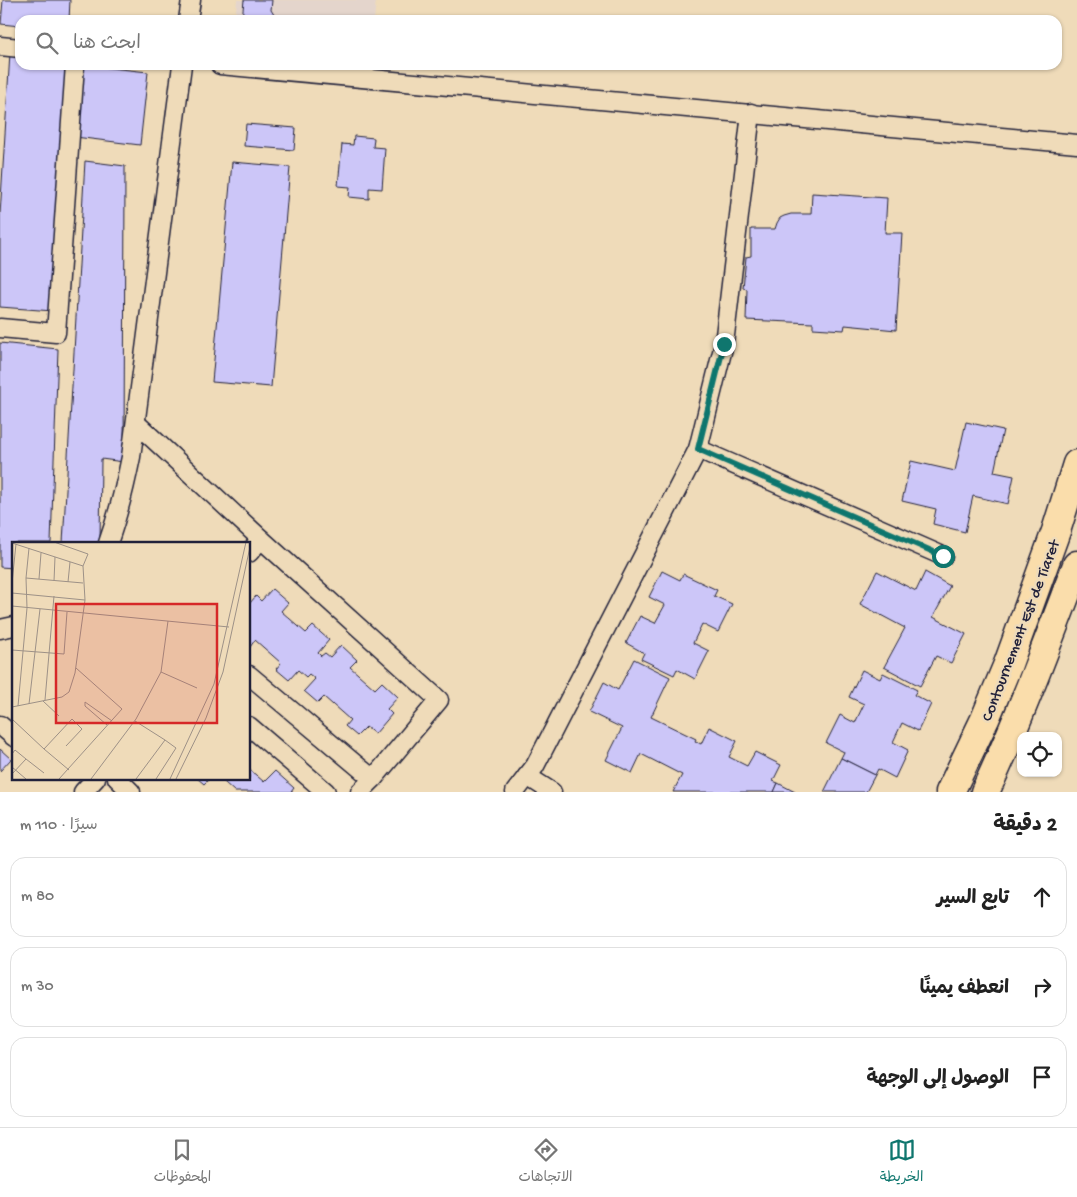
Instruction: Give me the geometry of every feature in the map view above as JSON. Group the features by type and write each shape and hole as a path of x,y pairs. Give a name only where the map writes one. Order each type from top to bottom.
{"highway":[{"name":"Contournement Est de Tiaret","path":"950,792 985,719 1008,664 1056,531 1077,464"},
{"path":"985,792 1008,740 1077,565"}],"street":[{"path":"189,15 191,0"},
{"path":"0,46 15,48"},
{"path":"0,328 56,333 75,70"},
{"path":"108,542 124,491 131,458 181,70"},
{"path":"275,70 1077,144"},
{"path":"515,792 535,766 698,449 724,344 751,113"},
{"path":"136,423 439,700 360,792"},
{"path":"698,449 943,556"},
{"path":"250,552 261,539"},
{"path":"250,676 373,779"},
{"path":"0,725 12,735"},
{"path":"250,727 326,792"},
{"path":"527,776 552,792"},
{"path":"83,792 94,780"},
{"path":"119,780 131,792"}],"shaded area":[{"path":"237,0 376,0 374,15 236,15"}],"building":[{"path":"3,0 70,0 69,15 15,15 15,25 1,24"},
{"path":"244,0 272,0 271,10 274,15 242,15"},
{"path":"10,53 15,54 15,70 70,70 66,312 0,307 0,215"},
{"path":"82,70 148,72 140,145 75,137"},
{"path":"246,124 296,128 294,150 244,146"},
{"path":"354,136 374,138 373,147 385,148 382,189 369,188 369,199 349,197 350,187 338,186 342,144 353,145"},
{"path":"85,161 125,166 124,462 101,459 100,542 63,542"},
{"path":"232,162 290,167 271,387 212,382"},
{"path":"812,193 887,198 885,233 902,233 896,330 845,325 844,330 813,328 813,323 746,320 747,289 743,288 746,257 751,256 751,229 775,229 780,218 784,216 811,214"},
{"path":"0,343 58,349 51,542 12,542 12,568 0,567"},
{"path":"966,422 1003,430 994,472 1014,476 1008,504 973,496 965,532 933,524 936,509 902,501 911,461 955,471"},
{"path":"662,571 680,580 683,574 717,590 714,596 732,604 718,632 702,624 693,643 709,651 695,679 677,669 674,675 641,659 644,653 626,643 640,616 655,623 665,605 649,597"},
{"path":"877,571 916,591 925,572 950,586 933,617 966,634 951,663 936,656 920,686 884,667 905,628 860,604"},
{"path":"272,589 288,603 281,611 306,633 313,626 329,640 318,653 321,656 325,653 330,657 341,645 357,660 350,667 375,689 382,682 398,697 387,709 392,714 375,734 366,727 357,736 345,726 350,720 324,697 318,703 304,691 315,679 309,674 306,677 298,670 289,680 276,669 281,663 255,640 250,647 250,603 256,596 261,601"},
{"path":"634,659 670,677 651,717 696,739 695,741 701,744 709,727 737,741 729,757 747,766 755,752 781,765 773,781 778,783 774,792 673,792 682,775 641,754 632,773 606,760 622,728 589,712 604,682 618,690"},
{"path":"862,670 880,679 883,673 917,690 914,695 931,704 918,731 902,723 893,742 908,750 895,778 878,769 875,775 841,758 844,752 826,743 840,715 855,723 864,704 849,697"},
{"path":"0,749 11,759 0,771"},
{"path":"841,758 875,775 866,792 824,792"},
{"path":"250,770 264,782 275,771 294,788 291,792 235,792 224,782 226,780 250,780"},
{"path":"199,780 208,780 204,784"},
{"path":"778,783 795,792 774,792"}],"route":[{"path":"724,344 698,449 943,556"}]}
